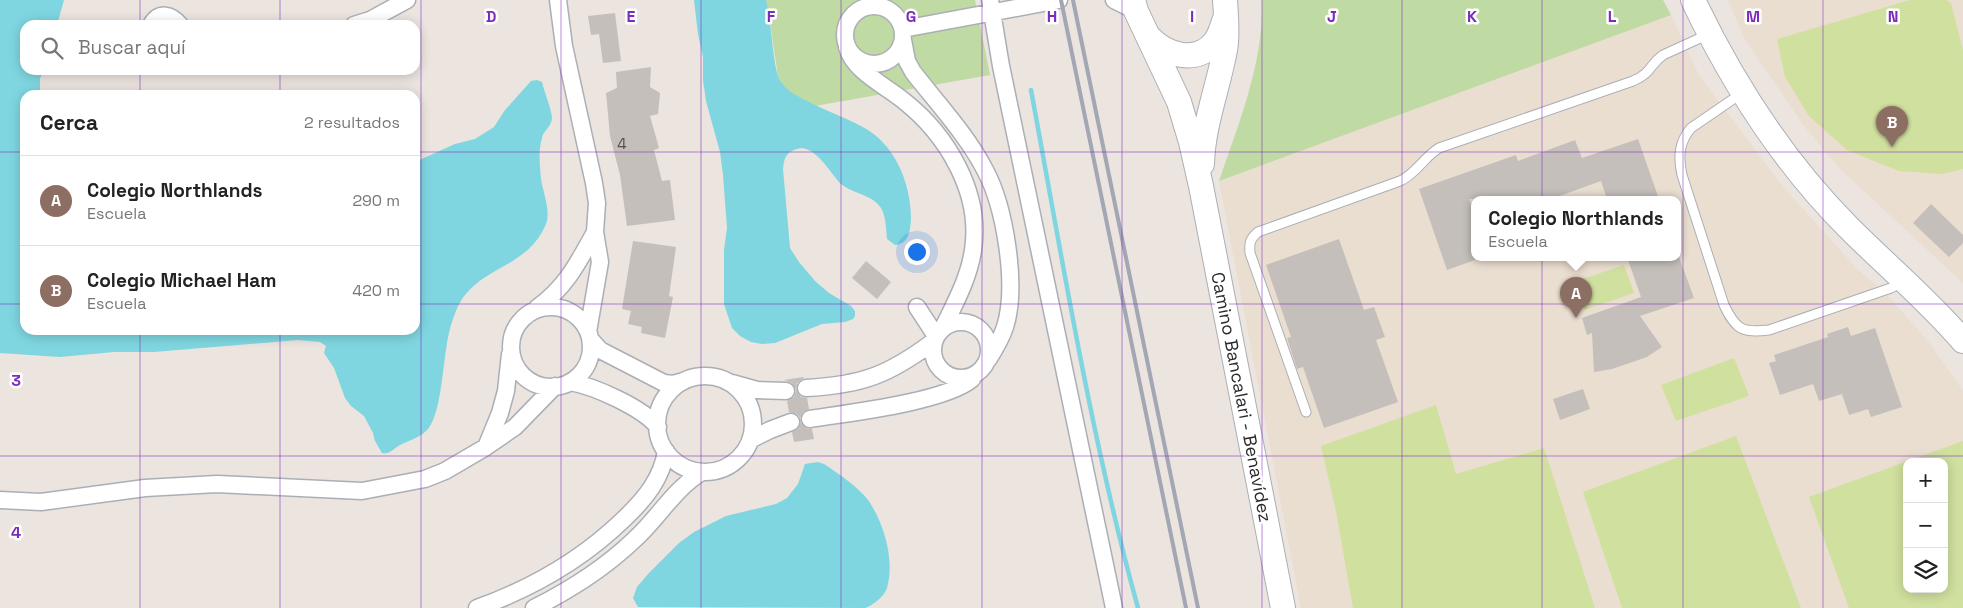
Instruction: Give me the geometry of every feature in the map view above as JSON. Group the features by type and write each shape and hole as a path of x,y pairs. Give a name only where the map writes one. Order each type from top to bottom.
{"main road":[{"path":"1693,0 1709,34 1742,93 1812,187 1849,228 1942,316 1963,341"},
{"name":"Camino Bancalari - Benavídez","path":"1135,5 1179,102 1191,142 1283,608"},
{"name":"Camino Bancalari - Benavídez","path":"1201,186 1202,147 1225,50 1231,5"},
{"path":"1148,36 1158,47 1172,54 1187,56 1202,52 1214,43 1231,5"}],"street":[{"path":"370,20 407,0"},
{"path":"0,500 41,502 145,488 217,484 342,490 380,489 425,479 445,471 516,427 563,384 581,373 589,360 589,335 600,262 596,232 597,203 564,46 558,0"},
{"path":"806,388 838,386 863,381 882,373 901,364 938,335 952,323 963,322 977,327 987,340 989,350 983,366 969,378 959,379 944,374 937,366 933,356 938,335 962,287 974,249 971,204 963,178 952,156 929,124 905,102 857,66 850,58 844,30 858,0"},
{"path":"899,21 991,6 1059,0"},
{"path":"1114,0 1135,5"},
{"path":"810,419 931,397 958,388 969,382 998,344 1006,325 1009,306 1010,271 1001,216 986,170 971,147 913,72 907,61 899,21 888,9 871,5 860,8 848,20"},
{"path":"991,6 1001,66 1114,608"},
{"path":"155,20 159,16 165,15 174,20"},
{"path":"847,47 853,56 862,62 878,64 892,58 899,50 899,21"},
{"path":"486,447 500,414 506,390 513,334 516,326 526,315 560,289 573,272 596,232"},
{"path":"533,311 554,307 568,311 580,320 600,350 664,383 673,384 702,377 711,377 757,390 786,391"},
{"path":"917,307 938,335"},
{"path":"511,349 514,363 522,375 534,383 594,388 648,416 658,427"},
{"path":"684,381 669,392 664,400 660,409 659,435 666,451 678,463 702,472 720,470 735,462 747,448 750,440 753,424 750,408 742,393 729,382"},
{"path":"838,386 843,414"},
{"path":"750,440 791,422"},
{"path":"477,608 523,590 555,573 608,535 634,509 661,474 666,451"},
{"path":"534,608 613,560 657,517 684,483 702,472"}],"lane":[{"path":"1306,412 1250,253 1249,243 1252,237 1258,232 1408,178 1439,148 1633,81 1647,73 1663,54 1709,34"},
{"path":"1742,93 1691,128 1685,135 1679,160 1682,175 1724,305 1732,322 1745,331 1770,330 1891,288 1905,280"}],"shaded area":[{"path":"1728,0 1963,0 1963,283 1839,168 1804,126 1744,38"},
{"path":"1671,15 1699,75 1780,183 1857,269 1887,295 1928,341 1963,391 1963,608 1301,608 1219,181"}],"green space":[{"path":"766,0 975,0 990,75 815,106 791,93 779,79"},
{"path":"1262,0 1663,0 1671,15 1219,181 1242,115 1255,69 1262,23"},
{"path":"1910,0 1946,0 1951,3 1963,50 1963,169 1942,174 1899,171 1847,150 1809,116 1785,77 1777,39"},
{"path":"1624,265 1634,293 1584,310 1574,282"},
{"path":"1734,358 1749,396 1676,421 1661,385"},
{"path":"1436,405 1456,474 1544,448 1595,608 1353,608 1336,511 1321,446"},
{"path":"1736,436 1801,608 1622,608 1583,492"},
{"path":"1963,441 1963,608 1849,608 1809,497 1903,463 1903,593 1948,593 1948,458 1916,458"}],"water":[{"path":"0,0 64,0 58,20 20,20 20,75 41,75 40,90 20,90 20,335 420,335 420,160 455,144 475,139 494,127 505,110 531,81 537,80 542,82 552,118 551,124 543,135 540,153 541,179 548,214 546,224 539,238 530,248 519,257 485,277 465,295 454,315 449,334 440,394 433,420 425,432 399,445 390,452 382,453 364,416 351,406 345,398 334,368 324,353 326,346 320,342 298,340 154,352 114,352 60,357 0,353"},
{"path":"694,0 766,0 776,67 778,76 784,86 801,98 873,133 892,153 899,165 908,192 911,219 908,236 903,242 895,245 887,239 884,215 877,203 841,184 814,153 801,148 787,155 785,160 783,169 790,248 815,281 829,293 851,306 855,311 853,319 845,322 822,324 775,343 762,344 751,342 740,336 732,328 724,304 724,250 727,228 723,175 720,152 706,101 703,80 703,57"},
{"path":"818,462 848,480 859,490 874,509 879,520 889,554 890,566 887,588 878,600 865,608 638,607 633,598 637,587 679,543 694,532 726,516 776,504 787,498 798,484 805,464"}],"building":[{"path":"615,13 621,61 603,63 599,34 591,35 588,16"},
{"path":"651,67 650,87 660,93 658,114 650,116 659,148 654,150 662,181 670,180 675,220 627,226 620,175 610,136 606,93 617,88 616,72"},
{"path":"1638,139 1658,196 1606,196 1601,181 1559,196 1471,196 1471,199 1469,199 1471,205 1472,261 1447,270 1419,189 1516,155 1518,161 1575,140 1582,158"},
{"path":"1931,204 1963,235 1963,243 1949,257 1913,223"},
{"path":"1339,239 1364,310 1374,307 1385,337 1376,340 1398,402 1324,428 1303,367 1297,369 1287,338 1291,337 1266,265"},
{"path":"633,241 676,247 669,296 673,297 665,338 641,333 642,327 628,324 631,311 622,309"},
{"path":"866,261 891,282 877,299 852,278"},
{"path":"1628,261 1680,261 1694,298 1640,316 1662,347 1647,357 1612,369 1594,372 1592,333 1587,335 1582,318 1641,297"},
{"path":"1848,327 1851,336 1875,328 1902,407 1871,417 1868,409 1849,415 1842,394 1819,401 1813,384 1780,395 1769,363 1776,361 1774,355 1828,337 1827,334"},
{"path":"803,377 797,383 796,389 801,397 807,398 809,409 803,412 800,418 797,414 789,412 787,401 794,397 796,391 792,383 784,380"},
{"path":"1583,389 1590,409 1560,420 1553,399"},
{"path":"801,422 806,428 812,429 814,439 794,442 792,432 798,429"}],"waterway":[{"path":"1031,90 1092,415 1121,544 1138,608"}],"railway":[{"path":"1061,0 1186,608"},
{"path":"1073,0 1198,608"}],"place":[{"name":"Colegio Michael Ham","path":"1892,147"},
{"name":"Colegio Northlands","path":"1576,318"}]}
